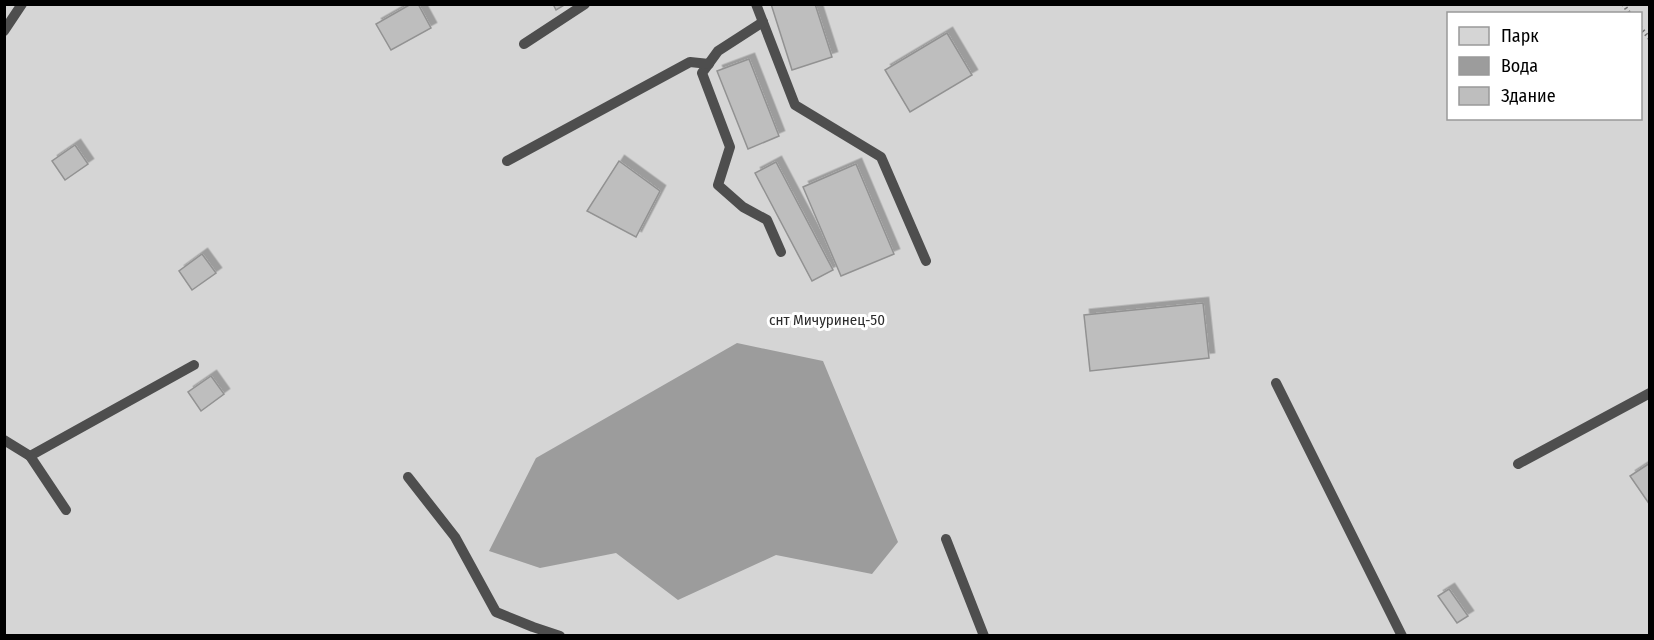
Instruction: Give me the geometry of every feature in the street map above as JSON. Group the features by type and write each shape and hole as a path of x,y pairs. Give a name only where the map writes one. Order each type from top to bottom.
{"lane":[{"path":"4,31 22,4"},
{"path":"524,44 585,4"},
{"path":"756,4 795,105 881,158 926,261"},
{"path":"763,22 718,51 702,73 730,147 718,185 743,207 767,220 781,252"},
{"path":"507,161 690,62 709,64"},
{"path":"30,456 194,365"},
{"path":"1276,383 1402,636"},
{"path":"1518,464 1650,393"},
{"path":"4,440 30,456 66,510"},
{"path":"408,477 455,537 496,612 560,636"},
{"path":"946,539 984,636"}],"green space":[{"name":"снт Мичуринец-50","path":"5,5 1649,5 1649,635 5,635"}],"water":[{"path":"737,343 823,361 898,542 872,574 776,555 678,600 616,553 540,568 489,551 536,458"}],"building":[{"path":"411,4 418,4 431,28 391,50 376,24"},
{"path":"553,4 566,4 556,10"},
{"path":"771,4 815,4 832,57 792,70"},
{"path":"947,33 972,75 910,112 885,70"},
{"path":"749,59 779,136 748,149 717,71"},
{"path":"75,145 88,164 65,180 52,161"},
{"path":"619,161 660,191 636,237 587,211"},
{"path":"776,162 833,270 812,281 755,173"},
{"path":"856,164 894,254 841,276 803,187"},
{"path":"202,254 216,273 192,290 179,271"},
{"path":"1203,303 1209,358 1090,371 1084,315"},
{"path":"211,376 224,394 201,411 188,392"},
{"path":"1650,463 1650,505 1630,476"},
{"path":"1449,589 1468,616 1457,623 1438,596"}]}
